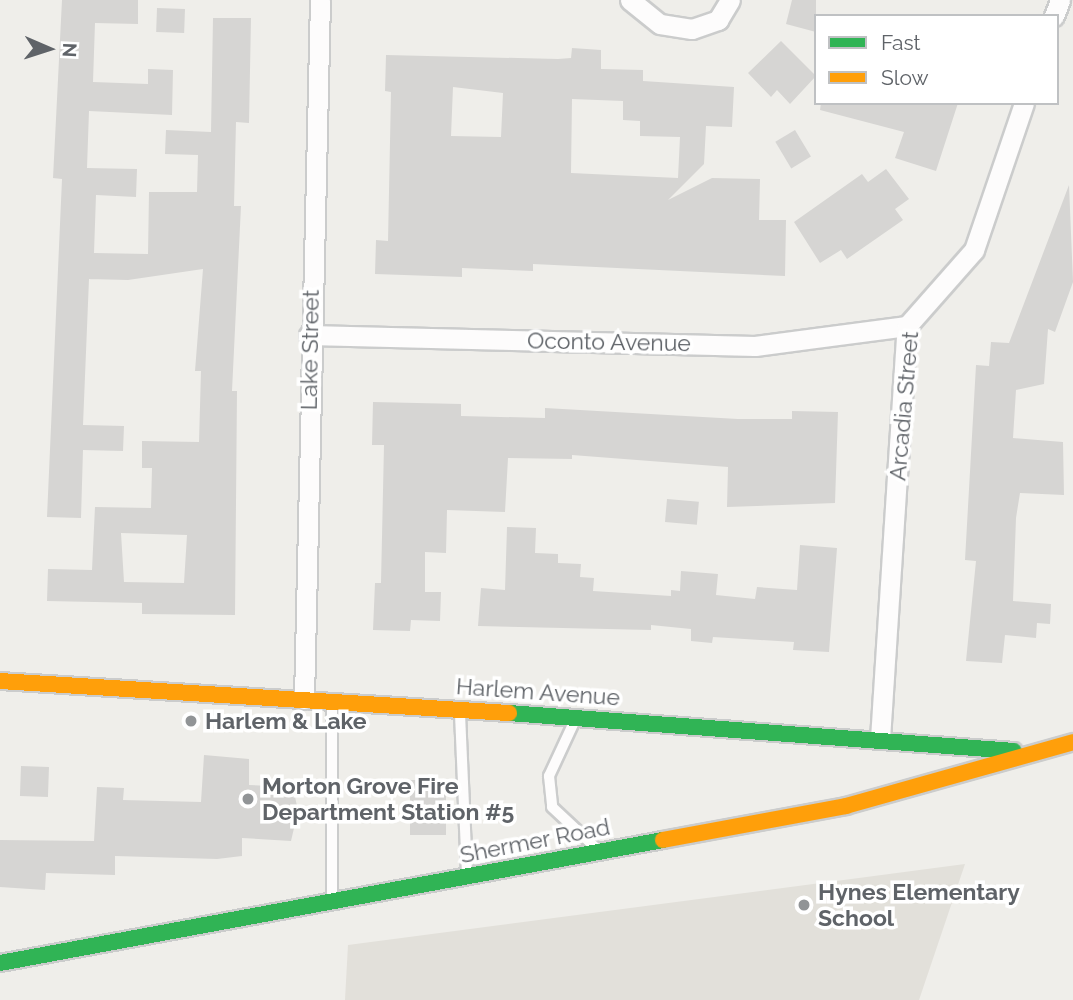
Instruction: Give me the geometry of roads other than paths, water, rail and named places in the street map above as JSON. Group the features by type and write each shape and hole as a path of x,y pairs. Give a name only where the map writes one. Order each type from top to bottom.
{"main road":[{"name":"Harlem Avenue","path":"0,681 577,716 1073,755"},
{"name":"Shermer Road","path":"0,963 846,806 1073,742"}],"street":[{"name":"Lake Street","path":"304,699 309,335 320,0"},
{"path":"630,0 660,24 692,29 718,20 730,0"},
{"name":"Arcadia Street","path":"880,739 907,326 974,250 1023,105"},
{"name":"Oconto Avenue","path":"309,335 755,346 907,326"}],"lane":[{"path":"332,701 332,903"},
{"path":"460,709 467,877"},
{"path":"577,716 549,776 552,807 601,852"}],"place":[{"name":"Harlem & Lake","path":"191,721"},
{"name":"Morton Grove Fire Department Station #5","path":"248,799"},
{"name":"Hynes Elementary School","path":"804,905"}]}
